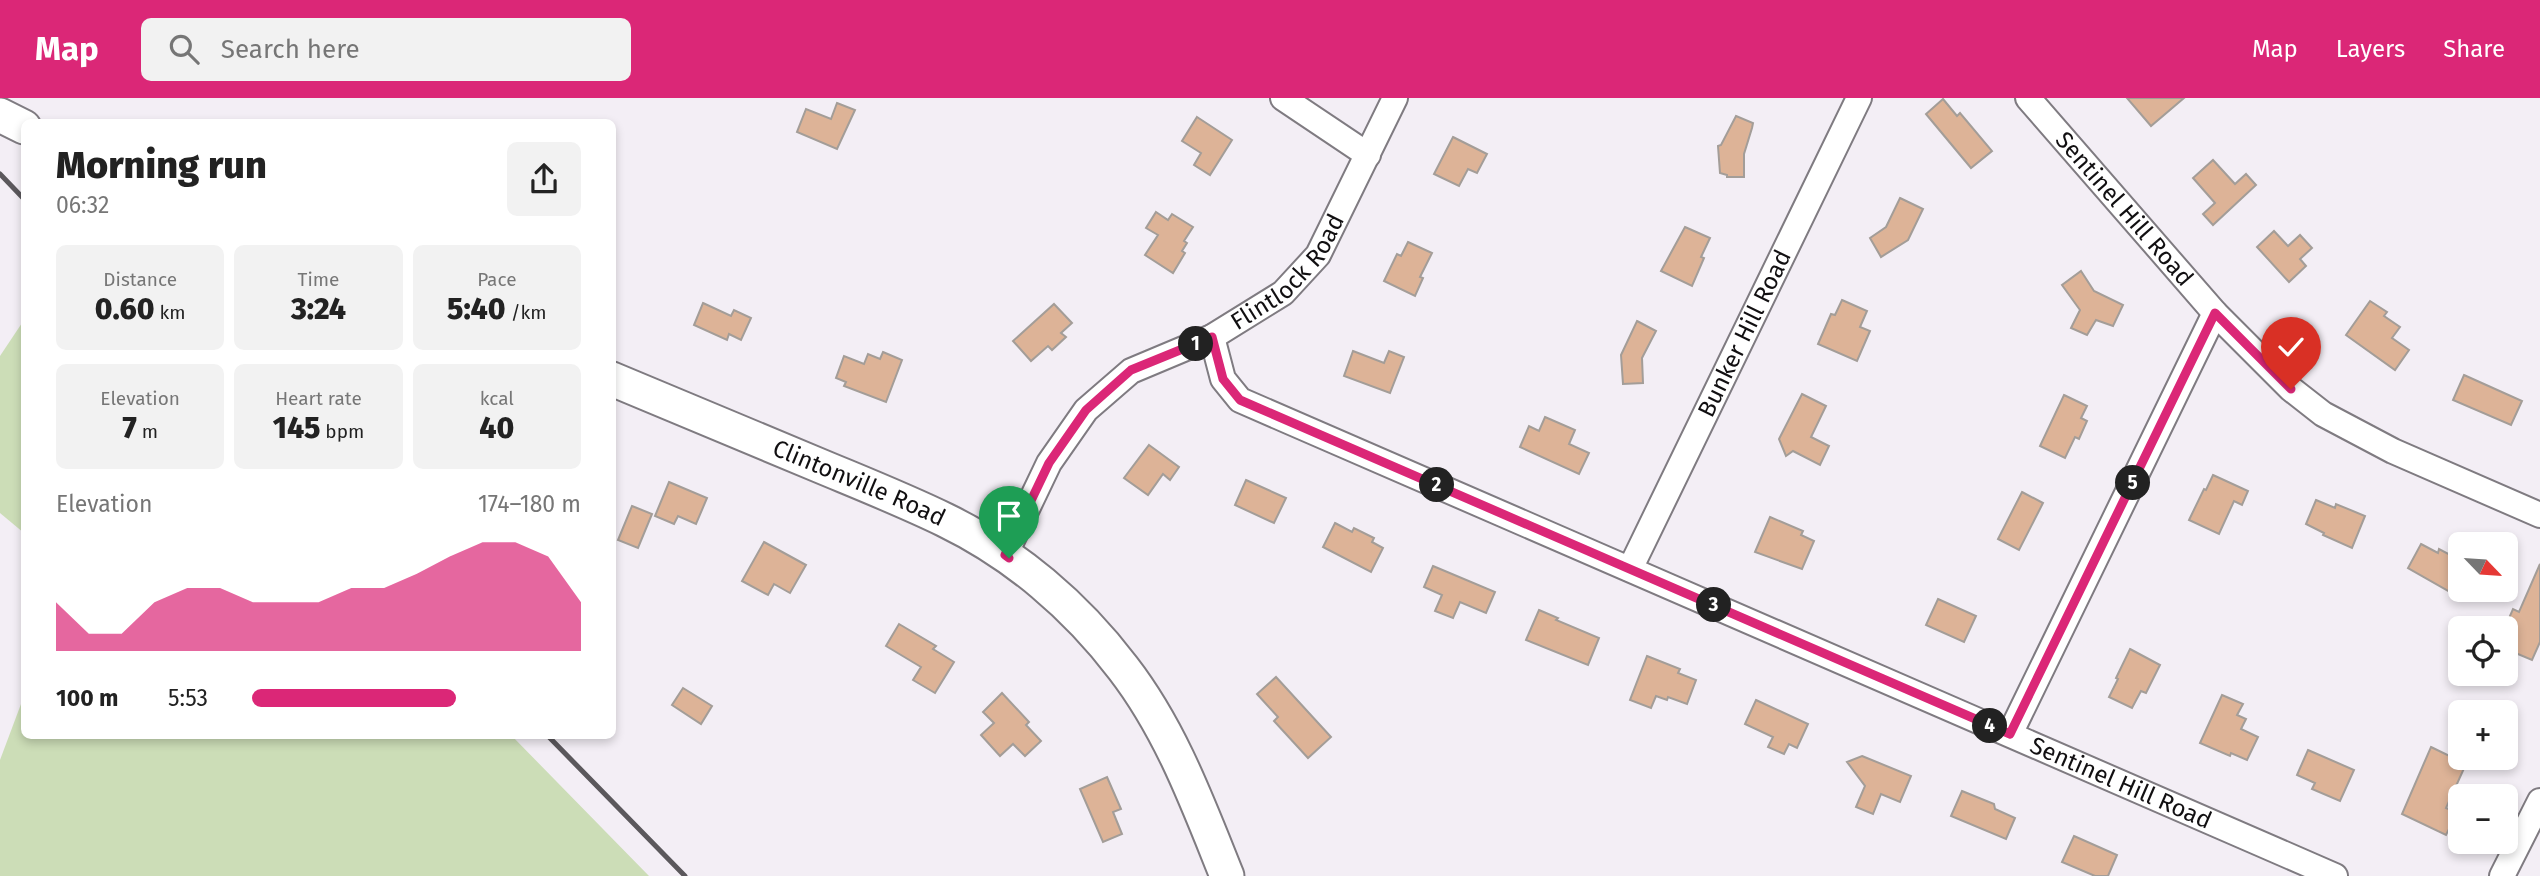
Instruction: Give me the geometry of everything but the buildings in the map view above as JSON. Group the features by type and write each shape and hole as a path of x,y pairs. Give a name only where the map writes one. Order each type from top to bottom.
{"street":[{"path":"1283,98 1368,155"},
{"name":"Flintlock Road","path":"1005,555 1049,463 1086,410 1131,370 1212,337 1283,293 1318,255 1395,98"},
{"name":"Bunker Hill Road","path":"1630,569 1859,98"},
{"name":"Sentinel Hill Road","path":"2028,98 2215,313 2291,389 2323,414 2393,451 2540,515"},
{"path":"0,115 21,126"},
{"path":"2010,734 2215,313"},
{"name":"Sentinel Hill Road","path":"1212,337 1223,379 1240,400 2335,876"},
{"name":"Clintonville Road","path":"616,381 946,520 1005,555 1055,595 1088,626 1125,670 1164,732 1178,758 1227,876"},
{"path":"2502,876 2540,801"}],"green space":[{"path":"21,324 21,530 0,513 0,356"},
{"path":"21,704 21,739 515,739 649,876 0,876 0,760"}],"railway":[{"path":"0,174 21,196"},
{"path":"551,739 685,876"}],"route":[{"path":"1009,558 1005,555 1049,463 1086,410 1131,370 1212,337 1223,379 1240,400 2010,734 2215,313 2291,389"}]}
